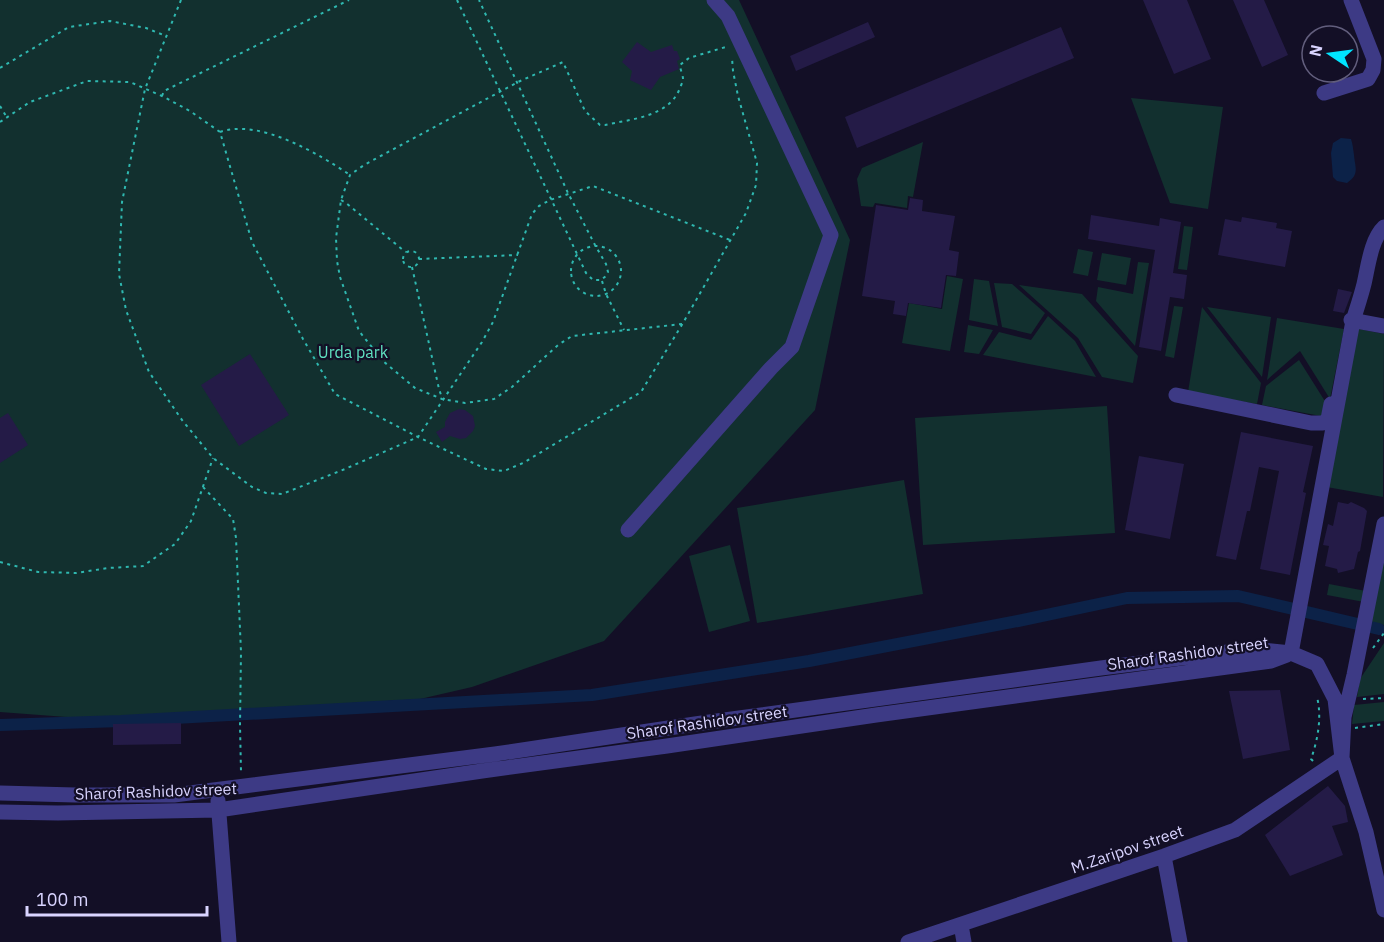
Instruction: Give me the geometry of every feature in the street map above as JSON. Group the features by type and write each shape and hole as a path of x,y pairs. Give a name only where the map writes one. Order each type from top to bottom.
{"street":[{"path":"628,530 792,346 831,235 728,16 714,0"},
{"path":"1324,93 1368,79 1373,70 1374,59 1351,0"},
{"path":"1176,395 1311,423 1323,423 1328,419 1350,320 1364,284 1378,235 1384,227"},
{"path":"1350,320 1384,326"},
{"path":"0,793 174,795 495,754 707,722 1124,665 1252,649 1291,653 1350,320"},
{"path":"1384,524 1344,717 1342,758 1366,832 1384,910"},
{"name":"Sharof Rashidov street","path":"0,812 218,810 911,710 1271,661 1291,653 1317,664 1335,699 1342,758"},
{"name":"M.Zaripov street","path":"908,942 1235,830 1342,758"},
{"path":"217,790 228,942"},
{"path":"1164,856 1180,942"},
{"path":"961,925 964,942"}],"path":[{"path":"181,0 145,89 122,202 120,283 126,310 149,372 182,420 213,458 252,488 266,493 282,494 418,437 482,342 493,322 532,214 539,206 550,200 593,186 730,240"},
{"path":"162,96 164,92 350,0"},
{"path":"457,0 588,277 602,280 608,268 568,193 479,0"},
{"path":"0,68 69,27 110,21 147,28 166,37"},
{"path":"683,323 572,336 558,345 512,387 494,399 465,403 442,399 415,388 383,361 359,331 340,277 337,261 336,238 341,200 350,175 364,165 518,82 563,62 585,111 600,125 605,125 637,118 666,107 677,95 683,79 680,65 689,58 731,46 731,39"},
{"path":"0,122 30,102 87,81 130,82 190,111 220,132 252,242 335,394 486,469 504,471 523,463 641,392 746,213 756,185 757,163 738,96 732,54"},
{"path":"0,106 7,117"},
{"path":"220,132 245,130 267,133 292,142 331,162 350,175"},
{"path":"341,200 406,252"},
{"path":"595,245 610,249 620,263 620,279 616,286 606,294 595,296 587,295 579,290 571,275 571,266 577,254 595,245"},
{"path":"414,250 417,252 418,263 412,267 405,265 403,262 406,252 414,250"},
{"path":"419,259 518,255"},
{"path":"412,267 442,399"},
{"path":"602,280 606,294 624,330"},
{"path":"0,562 38,572 76,573 143,566 175,544 191,521 213,458"},
{"path":"203,487 233,519 236,538 241,652 241,786"},
{"path":"1348,701 1384,698"},
{"path":"1344,730 1384,724"}],"green space":[{"name":"Urda park","path":"0,0 739,0 850,240 815,410 604,641 472,687 420,699 93,719 0,712"},
{"path":"1131,98 1223,107 1208,209 1170,203"},
{"path":"923,142 913,197 908,196 907,208 875,203 873,207 861,206 857,179 862,168"},
{"path":"1184,226 1193,227 1187,270 1178,269"},
{"path":"1078,249 1093,252 1088,276 1073,273"},
{"path":"1102,253 1131,258 1126,285 1097,280"},
{"path":"1138,262 1149,263 1135,346 1096,301 1098,287 1133,294"},
{"path":"947,276 963,279 950,351 902,343 909,303 942,309"},
{"path":"974,279 989,281 998,326 969,320"},
{"path":"994,283 1012,284 1045,313 1031,334 1002,327"},
{"path":"1019,285 1082,294 1138,356 1133,383 1102,377 1078,338"},
{"path":"1174,306 1183,307 1174,358 1165,356"},
{"path":"1202,307 1261,383 1257,404 1188,392"},
{"path":"1207,307 1271,317 1262,377"},
{"path":"1048,316 1075,341 1096,377 983,355 999,332 1031,340"},
{"path":"1277,318 1344,329 1330,399 1300,351 1267,380"},
{"path":"968,325 993,330 979,354 964,352"},
{"path":"1349,327 1384,334 1383,497 1321,486"},
{"path":"1299,360 1328,406 1326,417 1262,405 1266,386"},
{"path":"1107,406 1115,533 923,545 915,418"},
{"path":"904,480 923,594 757,623 737,508"},
{"path":"730,545 750,621 709,632 689,556"},
{"path":"1384,553 1384,625 1371,623"},
{"path":"1329,584 1366,591 1364,602 1327,595"},
{"path":"1384,643 1384,694 1357,697 1360,679"},
{"path":"1384,702 1384,721 1352,724 1354,705"}],"water":[{"path":"1341,138 1351,139 1356,167 1354,177 1347,183 1337,181 1333,177 1331,153 1333,143"}],"building":[{"path":"1143,0 1187,0 1211,59 1174,74"},
{"path":"1233,0 1264,0 1288,55 1262,67"},
{"path":"868,22 875,37 796,71 790,56"},
{"path":"1061,27 1074,58 857,148 845,117"},
{"path":"637,42 651,52 672,45 680,59 677,61 679,69 660,77 651,90 630,80 632,71 622,62"},
{"path":"910,198 923,200 922,211 955,216 949,250 959,252 956,276 946,275 941,308 908,303 906,316 893,314 895,301 862,296 876,205 908,210"},
{"path":"1091,215 1159,226 1160,218 1181,222 1173,273 1187,275 1184,299 1170,297 1161,351 1139,347 1155,250 1088,239"},
{"path":"1242,217 1277,223 1276,228 1292,231 1285,267 1218,255 1225,219 1241,222"},
{"path":"1338,289 1352,292 1344,313 1333,311"},
{"path":"250,354 289,415 239,446 201,385"},
{"path":"459,409 473,416 475,426 473,431 466,438 450,436 442,442 436,432 445,427 450,413"},
{"path":"8,413 28,445 0,463 0,418"},
{"path":"1241,432 1313,446 1290,575 1260,569 1279,471 1259,467 1250,511 1247,511 1236,560 1216,556"},
{"path":"1139,456 1184,464 1170,539 1125,530"},
{"path":"1338,502 1348,504 1351,502 1367,511 1360,551 1354,569 1338,573 1337,569 1325,566 1329,546 1323,545 1328,524 1333,526"},
{"path":"1280,690 1290,750 1243,759 1229,691"},
{"path":"181,723 181,744 113,745 113,724"},
{"path":"1328,786 1345,806 1348,822 1332,826 1343,855 1290,876 1265,835"}],"waterway":[{"path":"0,725 121,721 592,695 809,661 1127,598 1238,596 1379,629"}]}
